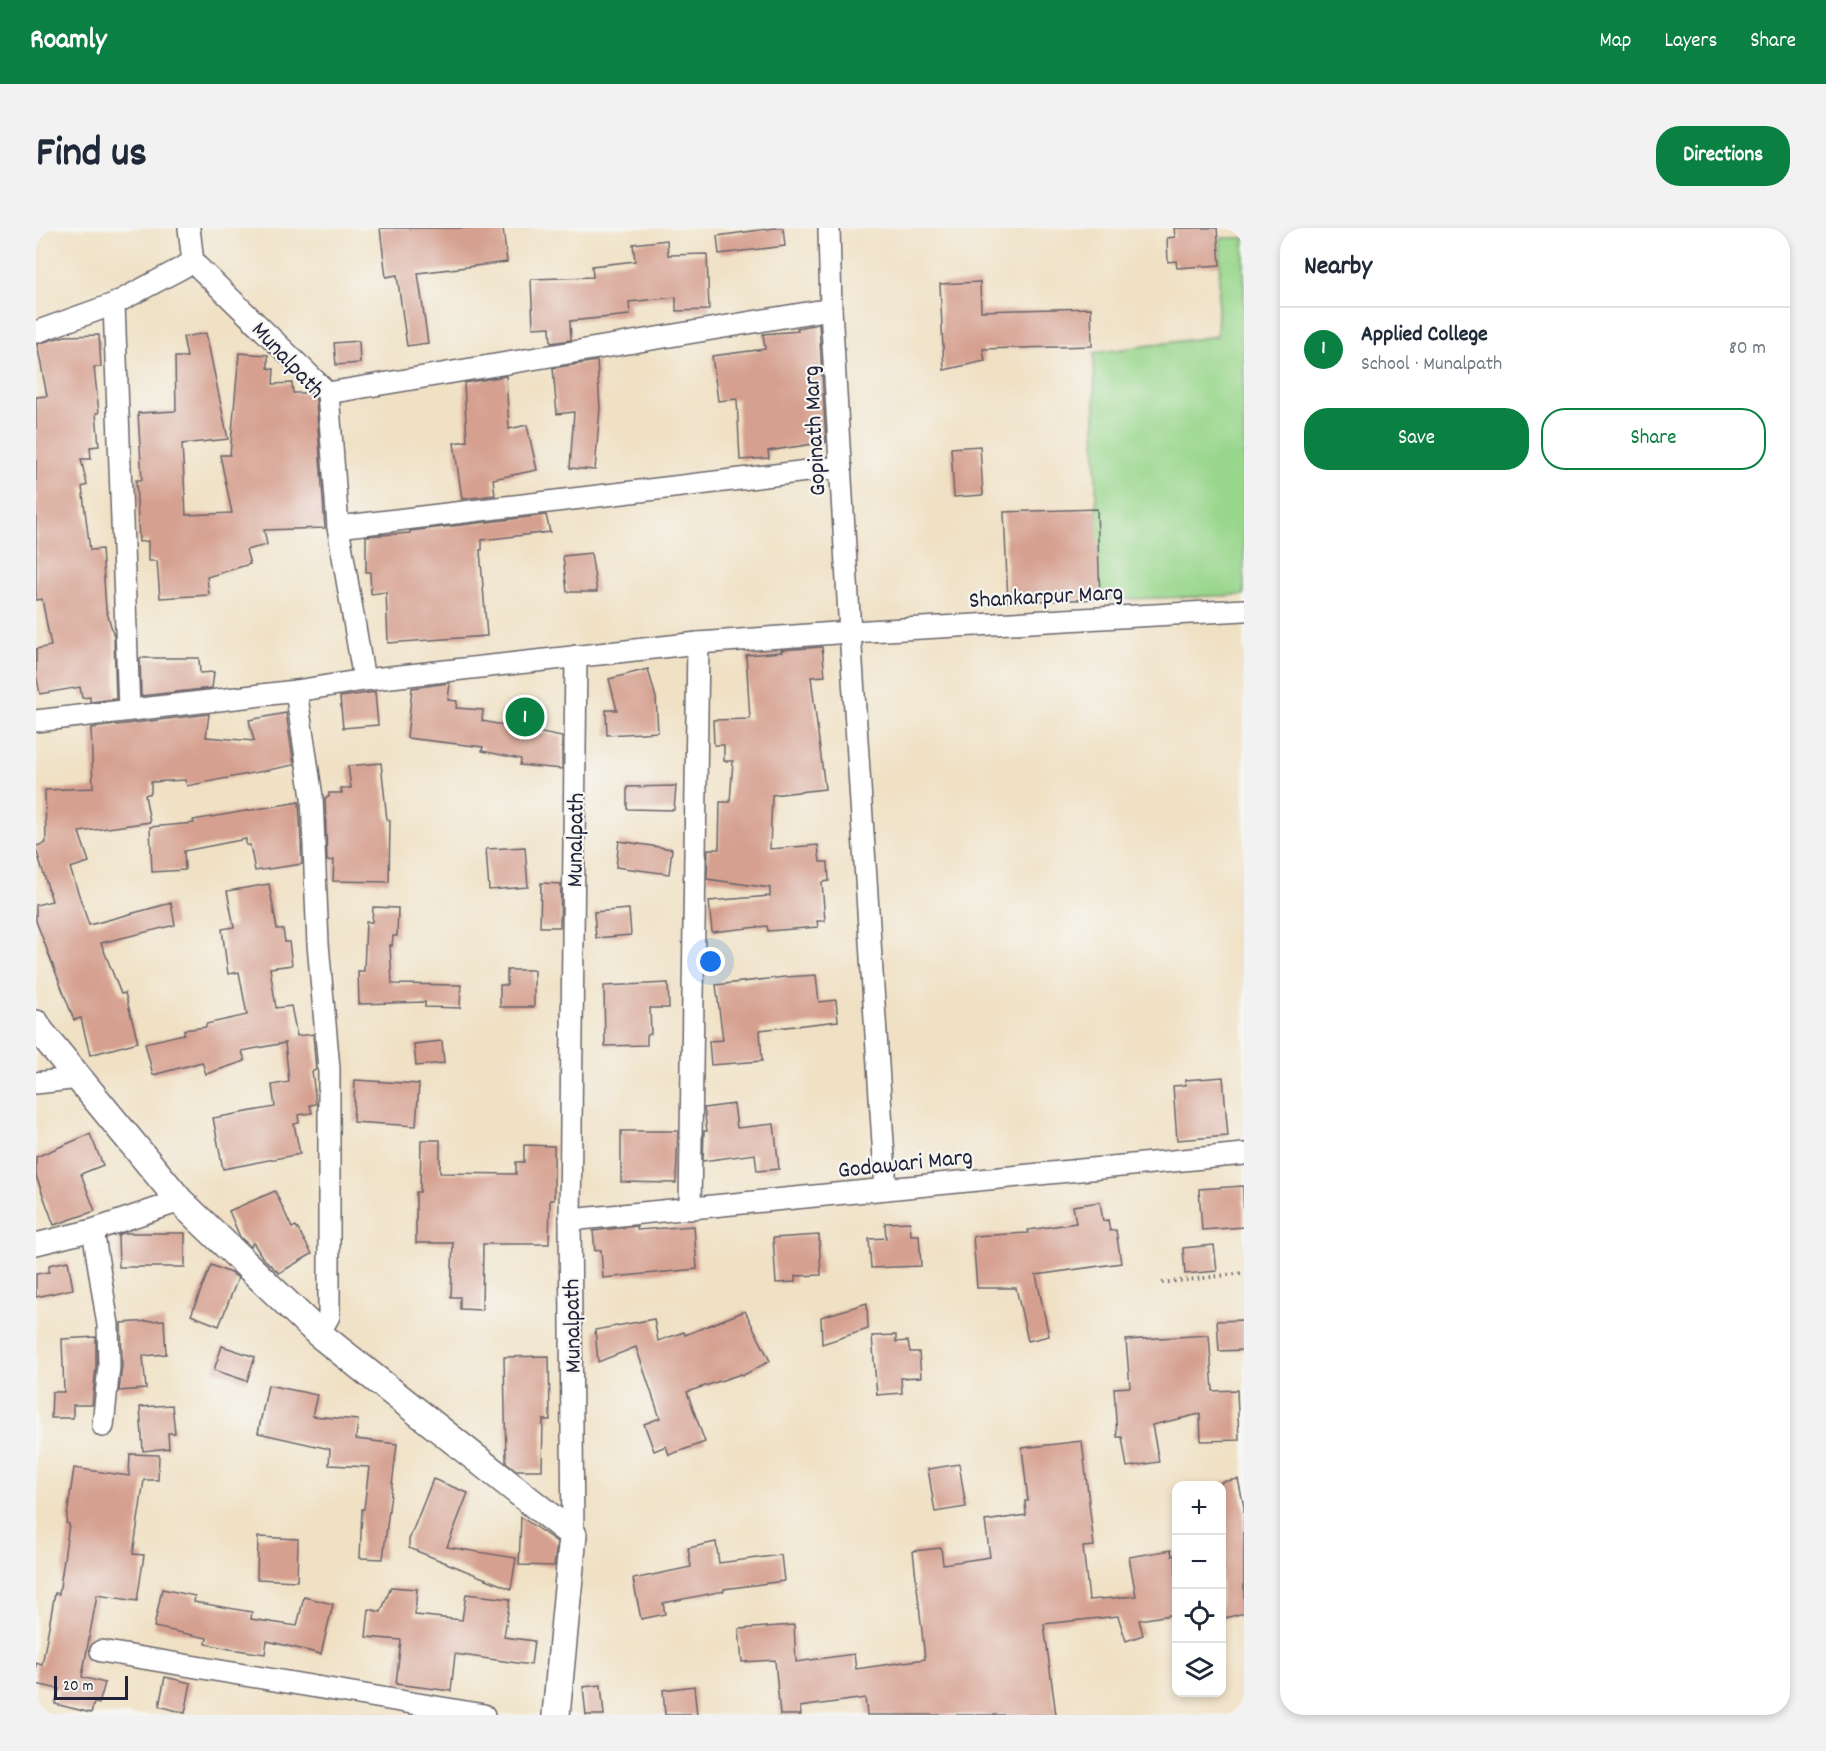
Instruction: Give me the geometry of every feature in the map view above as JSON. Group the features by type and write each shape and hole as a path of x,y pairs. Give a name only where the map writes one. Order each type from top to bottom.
{"street":[{"path":"36,332 114,304 193,262 189,228"},
{"name":"Gopinath Marg","path":"829,228 840,467 886,1189"},
{"name":"Munalpath","path":"193,262 328,393 338,527 364,680"},
{"path":"114,304 129,710"},
{"path":"328,393 831,309"},
{"path":"338,527 840,467"},
{"name":"Shankarpur Marg","path":"576,656 698,643 850,632 1244,610"},
{"path":"690,1209 698,643"},
{"path":"36,721 576,656"},
{"name":"Munalpath","path":"556,1715 573,1535 570,1220 576,656"},
{"path":"296,691 312,797 318,944 329,1069 329,1316 320,1334"},
{"path":"36,1023 40,1031 180,1202 320,1334 573,1535"},
{"path":"36,1083 79,1078"},
{"name":"Godawari Marg","path":"570,1220 1244,1154"},
{"path":"36,1244 93,1230 180,1202"},
{"path":"93,1230 108,1325 109,1366 103,1426"},
{"path":"101,1651 484,1715"}],"path":[{"path":"1162,1283 1244,1273"}],"green space":[{"path":"1221,238 1244,238 1244,595 1098,600 1094,353 1217,336"}],"building":[{"path":"380,228 503,228 507,262 418,273 428,343 407,346 397,275 386,277"},
{"path":"783,228 785,246 719,254 717,236"},
{"path":"1174,228 1217,228 1220,265 1177,268 1176,261 1168,262 1167,238 1175,237"},
{"path":"667,240 668,255 707,254 709,310 676,311 676,297 629,302 630,315 570,321 571,340 551,343 550,327 533,328 531,279 593,277 592,266 635,261 633,244"},
{"path":"980,282 981,311 1091,308 1092,346 983,349 985,361 944,370 940,284"},
{"path":"819,324 826,442 768,451 769,458 740,460 737,399 718,401 712,356 765,349 763,334 798,331 797,328"},
{"path":"206,333 228,439 182,444 186,515 232,513 220,455 230,455 239,353 268,355 268,368 274,369 273,384 292,383 293,393 310,393 316,399 325,528 264,530 267,545 246,550 250,564 207,577 209,595 160,598 157,561 148,561 148,541 139,542 136,480 142,480 138,413 176,411 175,357 187,357 183,337"},
{"path":"99,335 101,367 94,367 99,413 96,413 99,446 90,447 91,459 81,459 87,485 82,487 90,550 102,549 106,609 114,636 116,699 90,702 90,697 82,698 80,687 40,694 36,674 36,649 51,646 42,599 36,600 36,397 47,396 37,344 65,336"},
{"path":"359,341 360,363 336,365 334,343"},
{"path":"597,361 600,408 595,470 570,468 574,412 557,414 553,368"},
{"path":"506,376 509,429 527,425 537,470 493,479 495,495 462,499 454,443 467,441 464,383"},
{"path":"980,446 983,495 954,497 951,448"},
{"path":"1097,509 1100,599 1008,602 1004,512"},
{"path":"546,515 550,532 482,540 482,550 480,550 487,636 388,643 386,592 371,594 370,572 366,572 366,536 410,533 410,531"},
{"path":"591,553 597,592 567,592 563,556"},
{"path":"822,647 825,676 811,677 825,789 772,795 770,849 818,845 820,862 828,862 829,881 822,882 825,921 817,921 818,927 768,931 767,926 712,932 709,901 770,896 770,888 707,879 708,849 719,849 720,802 730,802 733,761 724,761 724,745 714,745 713,720 750,719 746,655"},
{"path":"140,658 199,658 200,673 214,672 212,688 141,696"},
{"path":"648,669 656,698 658,732 607,735 606,710 617,710 609,679"},
{"path":"450,683 448,700 457,701 456,708 483,710 482,721 562,737 562,769 520,765 521,759 482,751 483,747 407,738 412,688"},
{"path":"375,692 378,725 343,728 340,697"},
{"path":"286,713 294,765 187,786 185,780 151,782 151,793 145,795 150,822 79,832 89,862 70,868 89,925 171,903 175,925 101,943 121,994 125,993 138,1042 90,1055 81,1018 74,1020 36,921 36,905 52,901 36,849 36,846 46,843 45,790 93,788 91,728 209,714 206,737 254,741 249,720"},
{"path":"381,763 387,820 390,820 389,882 333,881 334,860 327,861 325,798 329,797 329,793 342,793 341,788 351,788 348,766"},
{"path":"676,786 674,810 627,809 627,787"},
{"path":"299,802 302,864 255,871 250,845 246,845 246,839 184,851 185,870 152,872 150,827 194,823 193,820"},
{"path":"619,841 672,849 669,874 616,867"},
{"path":"525,847 528,887 489,890 486,849"},
{"path":"541,883 561,884 560,927 540,927"},
{"path":"269,884 277,929 283,929 285,942 289,942 292,965 270,968 276,1008 291,1006 297,1036 313,1034 316,1070 312,1071 316,1104 310,1105 312,1113 298,1115 299,1123 294,1124 300,1154 223,1169 213,1118 275,1107 272,1085 289,1082 285,1043 242,1051 245,1061 206,1074 202,1062 153,1075 145,1043 184,1034 184,1030 206,1027 206,1024 247,1015 239,972 228,974 222,929 234,927 227,891"},
{"path":"373,907 398,908 397,936 393,936 392,946 390,945 392,984 461,985 460,1008 425,1007 425,1002 359,1004 358,971 364,971 366,922 372,922"},
{"path":"629,909 631,935 596,938 594,912"},
{"path":"507,970 534,970 534,1007 500,1007 500,985 507,985"},
{"path":"816,975 819,1002 836,1000 838,1021 760,1030 762,1061 711,1065 709,1041 723,1040 716,985"},
{"path":"668,983 669,1008 650,1008 651,1034 647,1035 647,1045 605,1046 604,986"},
{"path":"442,1041 444,1063 416,1066 414,1044"},
{"path":"1223,1077 1228,1136 1177,1140 1173,1086 1186,1085 1185,1080"},
{"path":"355,1080 419,1084 416,1126 353,1122"},
{"path":"734,1104 737,1128 774,1124 779,1169 757,1171 755,1154 703,1161 704,1131 707,1131 704,1108"},
{"path":"621,1131 678,1131 676,1183 621,1182"},
{"path":"90,1134 103,1165 81,1174 95,1211 54,1225 36,1176 36,1157"},
{"path":"421,1140 440,1140 440,1173 516,1174 516,1162 524,1162 524,1145 554,1146 554,1200 550,1200 549,1244 483,1244 482,1310 460,1309 460,1297 451,1297 453,1243 416,1243 416,1192 420,1192"},
{"path":"1243,1186 1244,1227 1202,1230 1199,1189"},
{"path":"275,1191 292,1228 296,1226 312,1254 279,1273 262,1257 253,1242 251,1247 240,1237 229,1211"},
{"path":"1100,1202 1103,1221 1108,1220 1110,1231 1116,1230 1121,1263 1036,1275 1049,1336 1028,1341 1016,1288 977,1288 973,1236 1029,1233 1028,1230 1076,1223 1073,1206"},
{"path":"910,1222 911,1235 919,1235 921,1266 871,1268 869,1239 886,1238 885,1223"},
{"path":"637,1226 637,1230 694,1226 697,1269 603,1278 601,1250 595,1251 593,1231"},
{"path":"123,1233 185,1233 185,1267 119,1267 118,1235"},
{"path":"819,1235 821,1275 795,1276 795,1282 776,1283 773,1238"},
{"path":"1214,1245 1217,1271 1185,1274 1183,1248"},
{"path":"68,1261 73,1289 36,1297 36,1274 49,1272 49,1265"},
{"path":"211,1265 238,1278 219,1326 191,1315"},
{"path":"867,1303 868,1329 822,1344 821,1317"},
{"path":"745,1311 770,1361 742,1376 741,1374 687,1392 705,1442 669,1455 666,1446 654,1451 644,1424 660,1418 636,1347 598,1362 595,1330 654,1319 658,1341 684,1332 685,1335"},
{"path":"164,1320 166,1354 143,1356 146,1389 119,1391 122,1366 121,1323"},
{"path":"1244,1320 1244,1350 1219,1351 1217,1321"},
{"path":"896,1335 896,1342 908,1341 910,1352 919,1352 921,1377 901,1378 902,1393 877,1395 872,1336"},
{"path":"1209,1335 1213,1391 1237,1390 1239,1440 1201,1441 1200,1414 1152,1425 1159,1462 1127,1467 1122,1437 1117,1437 1114,1388 1130,1387 1126,1340"},
{"path":"96,1337 92,1405 73,1405 73,1418 51,1418 52,1392 64,1392 62,1339"},
{"path":"222,1346 255,1357 247,1381 214,1370"},
{"path":"549,1356 550,1420 543,1420 542,1470 516,1470 506,1462 504,1357"},
{"path":"268,1385 317,1395 312,1416 358,1420 356,1439 397,1444 383,1559 360,1558 362,1509 364,1509 369,1467 329,1465 330,1449 258,1433"},
{"path":"172,1405 175,1433 168,1433 169,1448 143,1451 140,1407"},
{"path":"1082,1441 1094,1546 1083,1547 1089,1600 1136,1596 1129,1557 1171,1550 1172,1615 1139,1620 1143,1635 1126,1641 1118,1616 1044,1624 1056,1715 867,1715 865,1698 800,1707 801,1715 780,1715 775,1660 742,1662 739,1629 794,1625 796,1662 854,1654 856,1669 925,1659 913,1551 941,1548 943,1564 990,1557 985,1521 1026,1515 1025,1501 1028,1501 1022,1448"},
{"path":"130,1454 159,1455 158,1480 144,1480 133,1554 144,1555 137,1601 97,1595 82,1677 105,1683 99,1704 94,1703 91,1713 55,1704 59,1689 36,1684 36,1663 42,1665 55,1593 59,1594 74,1468 129,1476"},
{"path":"959,1464 966,1507 935,1512 928,1469"},
{"path":"433,1479 468,1493 447,1547 516,1558 511,1589 409,1548 409,1540"},
{"path":"1238,1479 1244,1507 1244,1613 1226,1618 1226,1535 1226,1481"},
{"path":"521,1517 557,1542 554,1566 519,1565"},
{"path":"258,1537 298,1539 297,1581 257,1579"},
{"path":"716,1542 719,1563 781,1555 784,1581 724,1589 724,1591 663,1603 665,1614 641,1619 633,1579 691,1567 688,1548"},
{"path":"391,1587 417,1589 415,1615 462,1620 466,1594 510,1599 504,1637 534,1641 531,1665 455,1654 451,1691 396,1684 401,1640 366,1637 369,1609 381,1612"},
{"path":"162,1589 195,1596 194,1602 252,1612 251,1619 297,1626 304,1597 333,1604 321,1654 267,1641 265,1654 230,1649 206,1644 207,1638 154,1627"},
{"path":"165,1677 191,1683 185,1713 159,1706"},
{"path":"601,1685 604,1715 586,1715 583,1687"},
{"path":"694,1686 697,1715 665,1715 663,1690"}],"place":[{"name":"Applied College","path":"525,717"}]}
